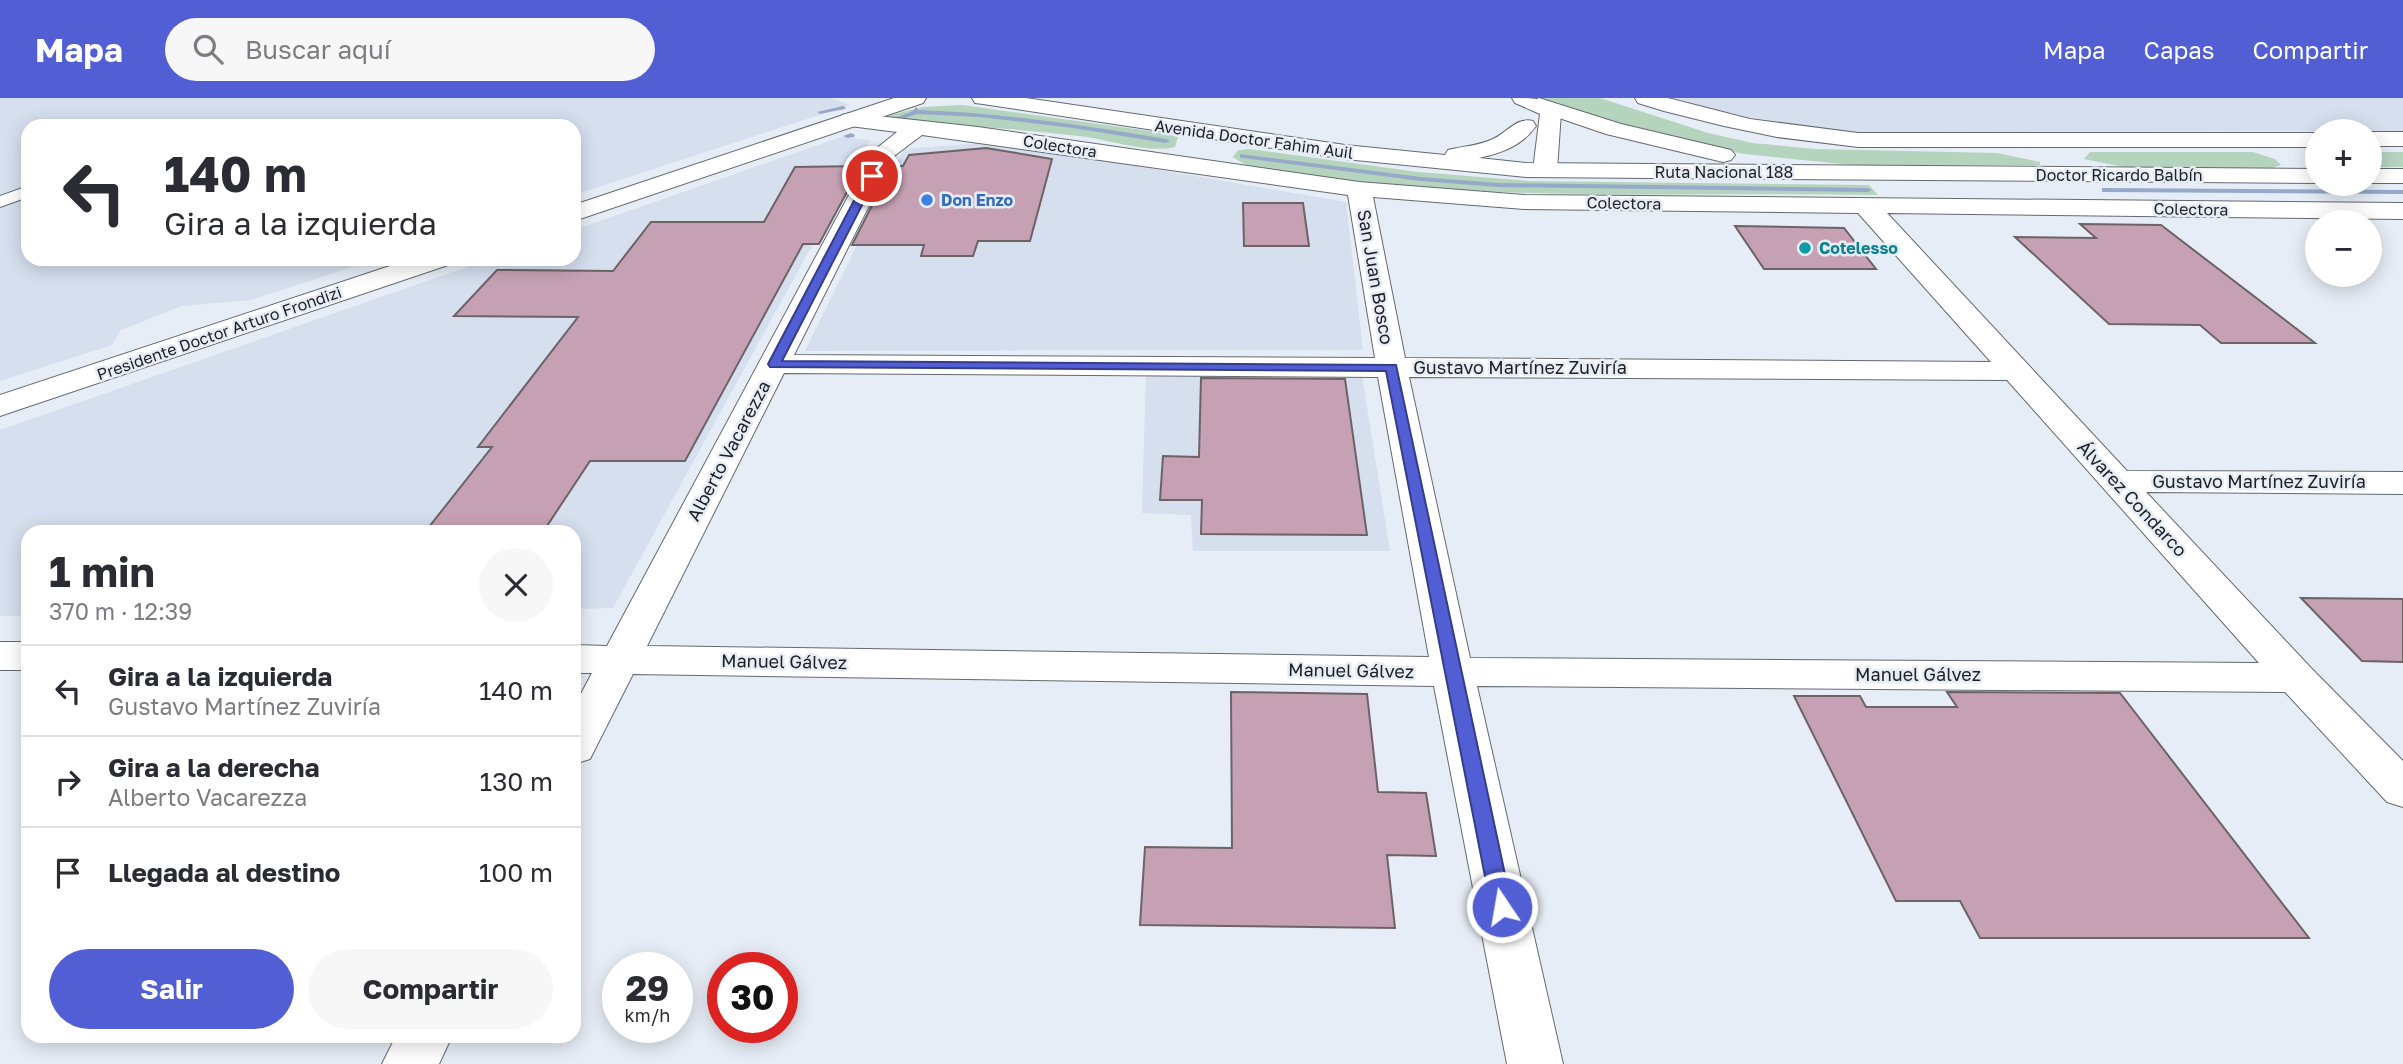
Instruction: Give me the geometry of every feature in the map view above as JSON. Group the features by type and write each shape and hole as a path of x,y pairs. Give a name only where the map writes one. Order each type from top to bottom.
{"main road":[{"path":"581,211 915,98"},
{"name":"Avenida Doctor Fahim Auil","path":"983,98 1391,158 1536,170"},
{"path":"1504,98 1521,110 1536,170"},
{"path":"1646,98 1698,114 1811,136 1857,140 2305,140"},
{"path":"1532,101 1551,112 1552,117 1536,170"},
{"path":"1532,101 1614,129 1692,149 1783,163 1920,174"},
{"path":"1761,104 1811,136"},
{"name":"Colectora","path":"850,120 978,134 1359,189 1524,202 2403,211"},
{"path":"1391,158 1475,153 1494,148 1518,134 1525,125"},
{"name":"Alberto Vacarezza","path":"581,734 884,152 917,128"},
{"path":"1187,166 1219,134"},
{"path":"2382,139 2403,139"},
{"path":"2034,141 2082,175"},
{"name":"Ruta Nacional 188","path":"1536,170 1920,174"},
{"name":"Doctor Ricardo Balbín","path":"1920,174 2305,176"},
{"path":"2002,175 2039,207"},
{"path":"2382,176 2403,176"},
{"name":"San Juan Bosco","path":"1359,189 1391,367 1452,672 1535,1064"},
{"name":"Álvarez Condarco","path":"1865,205 2296,678 2403,790"},
{"name":"Presidente Doctor Arturo Frondizi","path":"0,406 417,266"},
{"name":"Gustavo Martínez Zuviría","path":"774,364 2014,371"},
{"name":"Gustavo Martínez Zuviría","path":"2115,481 2403,483"},
{"path":"0,656 21,656"},
{"name":"Manuel Gálvez","path":"581,659 1452,672 2296,678"},
{"path":"410,1064 421,1043"}],"lane":[{"path":"0,202 21,194"}],"shaded area":[{"path":"0,98 831,98 850,105 581,193 581,119 21,119 21,266 355,266 251,300 182,306 121,330 112,345 0,381"},
{"path":"1676,98 2403,98 2403,133 2382,133 2382,119 2305,119 2305,131 1822,132 1711,109"},
{"path":"841,137 870,140 613,608 581,609 581,525 21,525 21,616 0,616 0,430 470,266 581,266 581,228"},
{"path":"995,142 1346,202 1363,350 805,351 904,149"},
{"path":"1146,373 1362,376 1390,551 1193,551 1191,515 1142,513"}],"green space":[{"path":"1541,98 1600,98 1708,133 1753,143 1815,149 1997,153 2040,162 2040,165 1852,165 1744,154 1700,146 1567,109"},
{"path":"962,105 1178,137 1175,147 1153,149 1079,136 890,119 890,115 923,107"},
{"path":"1250,149 1418,172 1528,181 1869,185 1878,195 1525,193 1384,185 1272,172 1251,167 1233,157 1238,150"},
{"path":"2090,152 2253,152 2275,159 2281,165 2272,168 2124,167 2084,159"},
{"path":"2382,152 2403,152 2403,167 2382,167"}],"building":[{"path":"986,148 1052,159 1030,241 978,241 973,256 921,256 924,245 852,245 892,166 903,166 909,155"},
{"path":"861,166 819,244 803,244 685,461 590,461 548,525 431,525 492,447 478,447 578,317 454,316 497,270 613,271 651,222 764,222 795,167"},
{"path":"1243,203 1303,203 1309,246 1244,246"},
{"path":"2080,224 2161,225 2315,343 2221,343 2200,325 2109,324 2015,237 2096,238"},
{"name":"Cotelesso","path":"1735,226 1844,228 1876,269 1764,269"},
{"path":"1201,378 1345,379 1367,535 1201,534 1202,500 1160,500 1163,456 1199,457"},
{"path":"2301,598 2403,599 2403,662 2362,661"},
{"path":"1231,692 1367,694 1378,792 1426,793 1436,856 1387,855 1395,928 1140,925 1145,847 1232,848"},
{"path":"1947,692 2120,693 2309,938 1980,938 1960,901 1896,901 1794,696 1860,696 1866,707 1957,707"}],"waterway":[{"path":"820,112 843,108"},
{"path":"896,119 916,112"},
{"path":"916,112 1041,122 1166,141"},
{"path":"847,136 851,135"},
{"path":"1243,156 1421,179 1498,185 1868,190"},
{"path":"2105,190 2403,192"}],"place":[{"name":"Don Enzo","path":"927,200"},
{"name":"Cotelesso","path":"1805,248"}],"route":[{"path":"872,176 774,364 1391,367 1502,907"}]}
